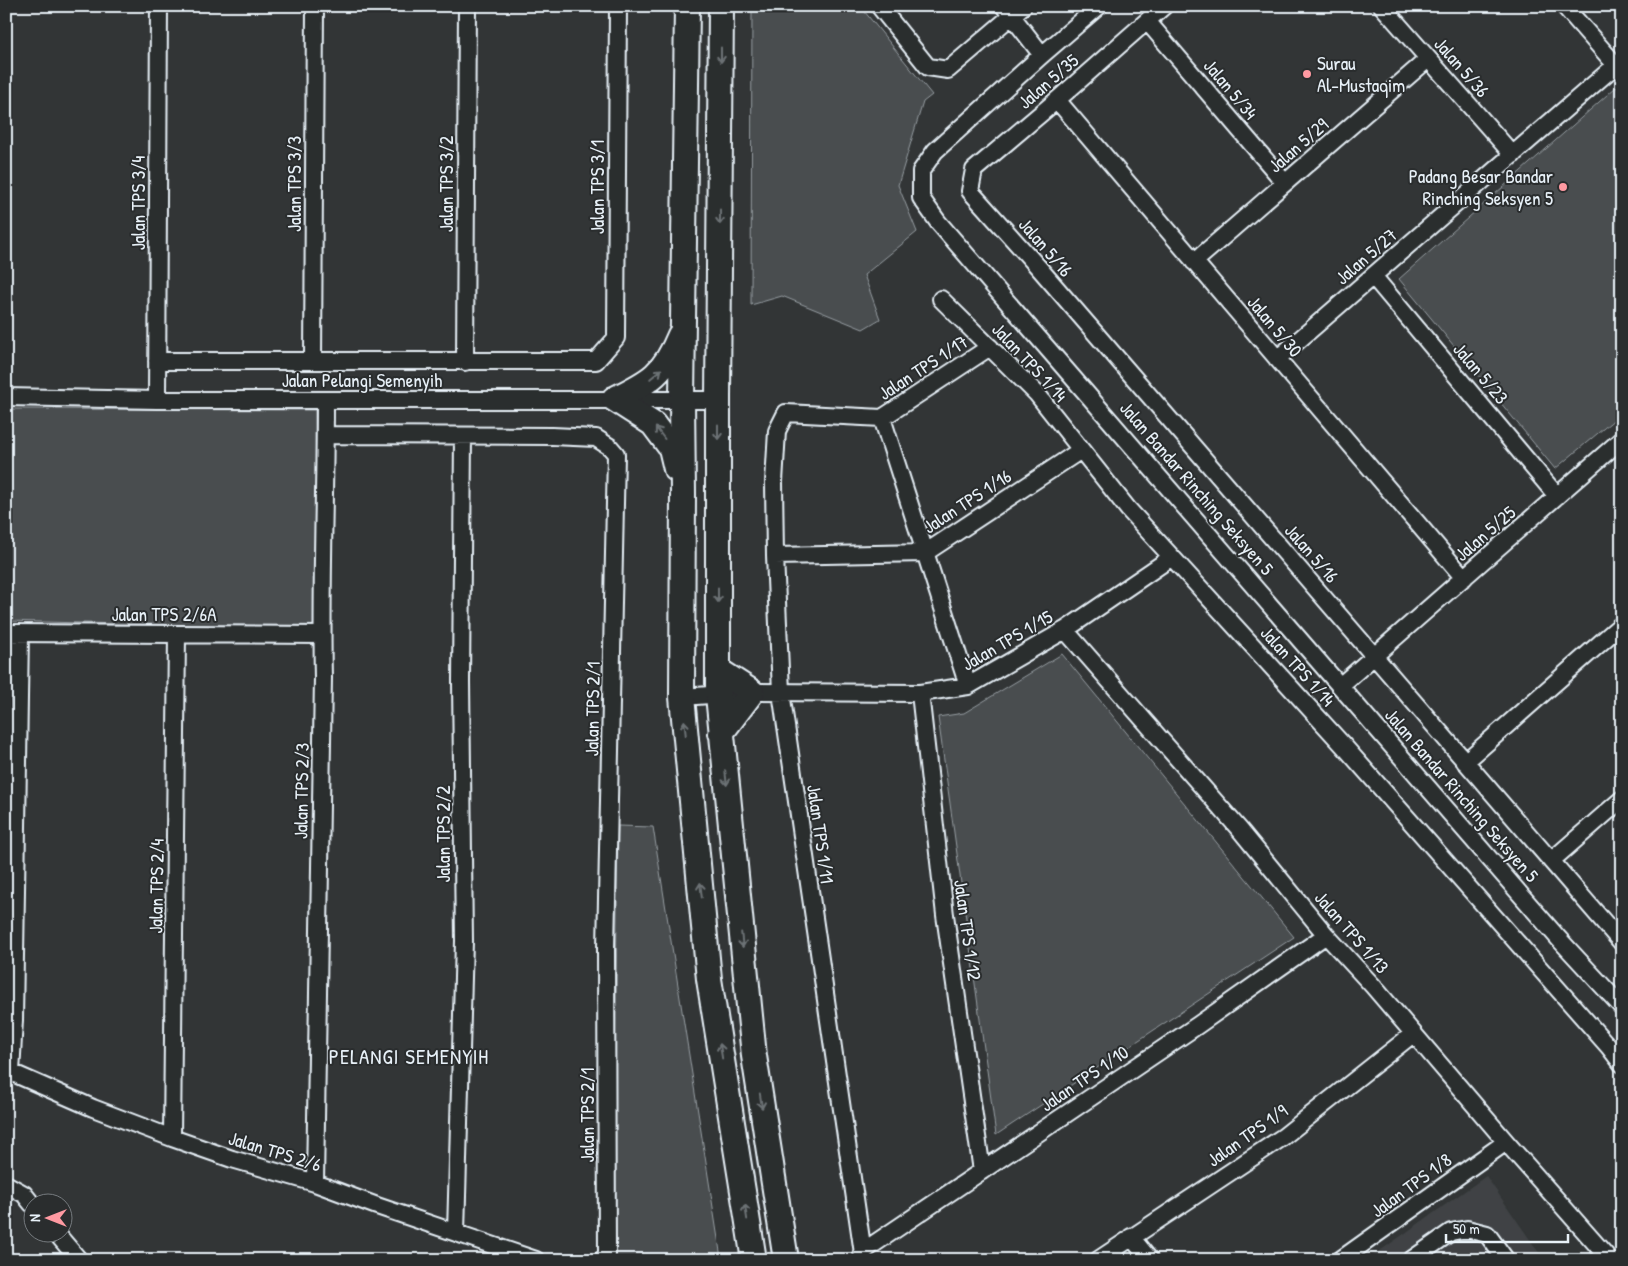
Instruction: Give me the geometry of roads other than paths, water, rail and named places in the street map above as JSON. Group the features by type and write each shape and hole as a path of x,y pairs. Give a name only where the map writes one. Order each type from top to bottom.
{"street":[{"name":"Jalan TPS 3/4","path":"157,400 159,6"},
{"name":"Jalan TPS 3/3","path":"312,361 315,6"},
{"name":"Jalan TPS 3/2","path":"465,362 468,6"},
{"name":"Jalan TPS 3/1","path":"465,362 596,361 616,338 618,6"},
{"path":"687,6 682,399 682,697 709,979 754,1260"},
{"path":"721,6 718,695 754,1056 786,1260"},
{"path":"879,6 928,67 948,70 1013,9 1042,55"},
{"name":"Jalan Bandar Rinching Seksyen 5","path":"1099,6 935,151 921,171 921,198 957,243 1559,939 1622,1007"},
{"name":"Jalan 5/35","path":"970,191 974,170 1164,6"},
{"name":"Jalan 5/36","path":"1382,6 1513,155"},
{"path":"1564,6 1619,69"},
{"name":"Jalan 5/34","path":"1147,21 1285,183"},
{"name":"Jalan 5/29","path":"1194,262 1428,59"},
{"name":"Jalan 5/27","path":"1277,359 1513,155 1619,69"},
{"name":"Jalan 5/30","path":"1057,100 1464,578"},
{"name":"Jalan 5/16","path":"970,191 1039,268 1622,943"},
{"name":"Jalan 5/23","path":"1373,276 1557,496"},
{"name":"Jalan TPS 1/14","path":"941,299 1037,394 1128,509 1349,753 1622,1064"},
{"path":"614,399 641,386 661,370 672,356 683,328"},
{"name":"Jalan TPS 1/17","path":"786,413 882,418 990,347"},
{"path":"157,361 465,362"},
{"name":"Jalan Pelangi Semenyih","path":"6,397 157,400 718,400"},
{"path":"614,399 653,424 671,448 683,494"},
{"name":"Jalan TPS 2/3","path":"315,1183 323,678 325,400"},
{"name":"Jalan TPS 1/11","path":"786,413 777,430 774,482 781,692 863,1256"},
{"path":"882,418 968,686"},
{"name":"Jalan TPS 2/1","path":"325,435 552,436 596,438 610,447 616,454 606,949 607,1255 602,1260"},
{"name":"Jalan TPS 2/2","path":"456,1233 464,941 461,692 463,436"},
{"name":"Jalan 5/25","path":"1341,685 1622,439"},
{"name":"Jalan TPS 1/16","path":"775,556 925,553 1081,450"},
{"name":"Jalan TPS 1/15","path":"682,697 752,692 920,693 968,686 1065,630 1172,557"},
{"path":"1465,762 1622,624"},
{"name":"Jalan TPS 1/13","path":"1065,630 1240,830 1326,935 1373,986 1610,1260"},
{"path":"9,1071 14,1020 13,633"},
{"name":"Jalan TPS 2/6A","path":"13,633 322,635"},
{"name":"Jalan TPS 2/4","path":"172,1138 177,634"},
{"path":"718,670 752,692 721,733"},
{"name":"Jalan TPS 1/12","path":"920,693 946,915 982,1171"},
{"path":"1551,861 1622,799"},
{"name":"Jalan TPS 1/10","path":"863,1256 982,1171 1198,1025 1326,935"},
{"name":"Jalan TPS 1/9","path":"1098,1260 1131,1236 1283,1137 1413,1034"},
{"name":"Jalan TPS 2/6","path":"9,1071 93,1108 172,1138 232,1159 315,1183 536,1260"},
{"name":"Jalan TPS 1/8","path":"1340,1260 1506,1142"},
{"path":"6,1184 24,1194"},
{"path":"1411,1260 1451,1232 1467,1230 1487,1234 1506,1260"},
{"path":"1131,1236 1150,1260"},
{"path":"65,1244 79,1260"}],"place":[{"name":"Surau Al-Mustaqim","path":"1307,74"},
{"name":"Padang Besar Bandar Rinching Seksyen 5","path":"1563,187"}],"district":[{"name":"PELANGI SEMENYIH","path":"409,1056"}]}
